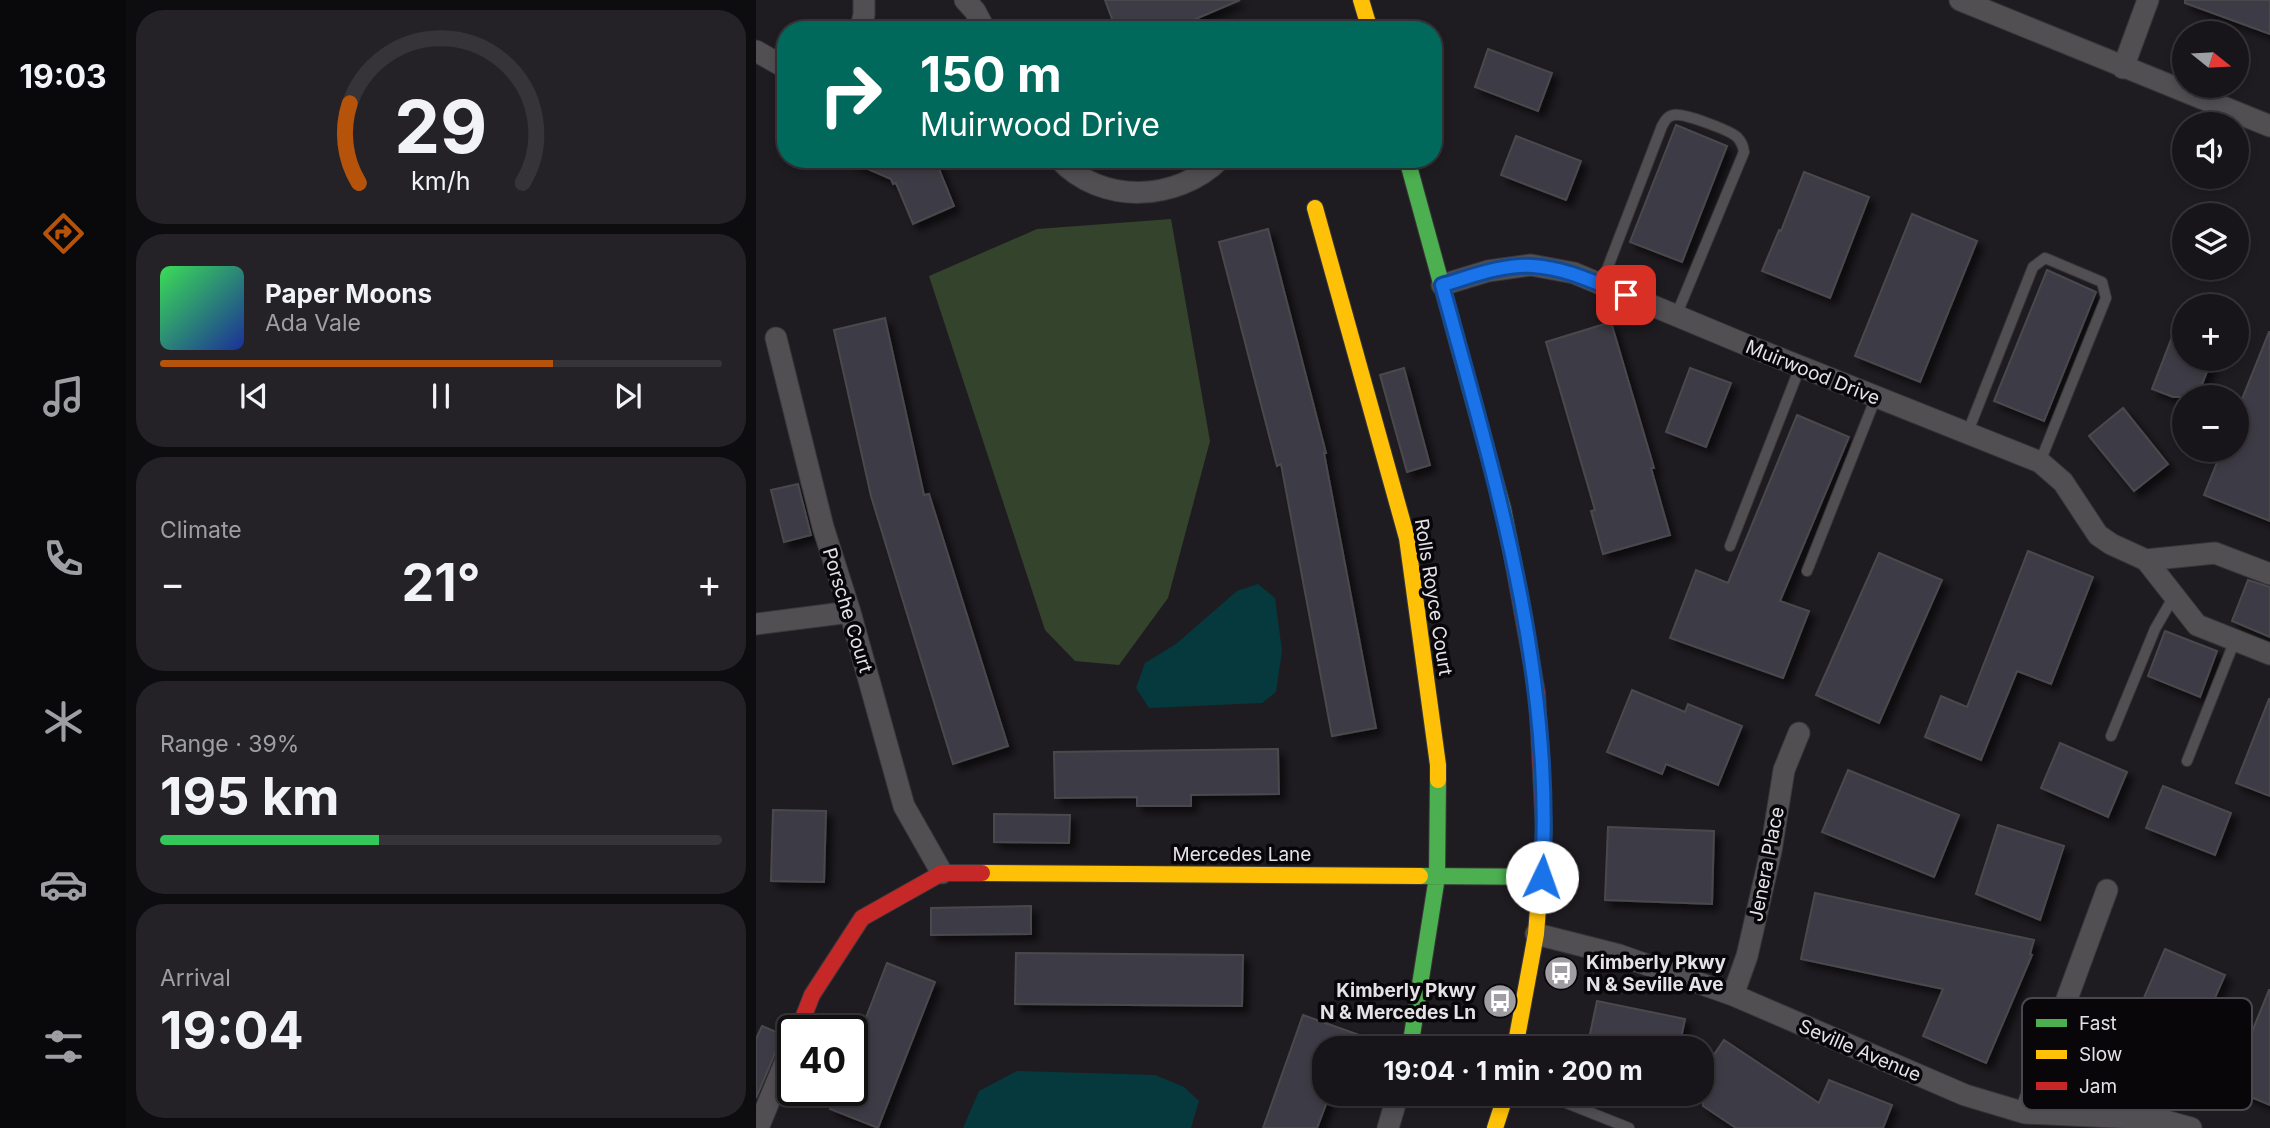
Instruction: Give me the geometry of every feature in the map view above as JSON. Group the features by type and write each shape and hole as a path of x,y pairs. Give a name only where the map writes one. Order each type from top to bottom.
{"street":[{"path":"862,21 864,0"},
{"path":"965,0 980,21"},
{"path":"1361,0 1367,21"},
{"path":"1960,0 2270,126"},
{"path":"2123,68 2148,0"},
{"path":"756,51 777,63"},
{"path":"1067,168 1087,180 1123,192 1139,193 1167,190 1189,182 1210,168"},
{"path":"1410,168 1503,509 1537,693 1545,821 1542,877 1536,934 1517,1036"},
{"name":"Rolls Royce Court","path":"1315,208 1407,538 1438,765 1437,877 1412,1036"},
{"name":"Muirwood Drive","path":"1442,285 1488,271 1531,265 1574,274 2040,462 2063,481 2098,535 2110,544 2146,560 2197,625 2270,654"},
{"name":"Porsche Court","path":"776,338 823,527 850,612 904,806 942,873"},
{"name":"Muirwood Drive","path":"2146,560 2215,553 2270,574"},
{"path":"756,624 850,612"},
{"name":"Jenera Place","path":"1733,995 1746,956 1771,851 1784,770 1799,733"},
{"path":"804,1015 812,995 862,918 942,873"},
{"name":"Mercedes Lane","path":"942,873 1542,877"},
{"path":"2067,998 2107,890"},
{"name":"Seville Avenue","path":"1536,934 1619,955 1733,995 1965,1095 2025,1113 2158,1119 2191,1128"},
{"path":"758,1128 777,1082"},
{"path":"1388,1128 1394,1106"},
{"path":"1495,1128 1502,1106"}],"lane":[{"path":"1601,285 1667,118 1675,115 1690,118 1736,135 1743,144 1744,152 1676,316"},
{"path":"1967,434 2033,267 2045,258 2102,282 2106,298 2040,462"},
{"path":"1730,546 1800,367"},
{"path":"1807,571 1876,397"},
{"path":"2111,736 2155,629 2174,596"},
{"path":"2188,761 2235,640"},
{"path":"1574,1106 1629,1128"}],"green space":[{"path":"1171,219 1210,441 1168,598 1119,665 1075,661 1045,630 929,276 1037,229"}],"water":[{"path":"1258,584 1275,598 1282,651 1276,692 1262,703 1149,708 1136,688 1145,663 1176,644 1237,591"},
{"path":"1017,1071 1155,1075 1184,1087 1199,1101 1191,1128 963,1128 979,1091"}],"building":[{"path":"1105,0 1240,0 1191,21 1113,21"},
{"path":"2185,0 2270,0 2270,34 2249,26 2249,21 2234,21 2185,3"},
{"path":"1488,49 1552,73 1538,111 1475,87"},
{"path":"1676,125 1727,146 1682,262 1630,242"},
{"path":"1516,136 1581,161 1566,200 1501,175"},
{"path":"866,168 939,168 954,206 913,224 896,183 893,184 891,179"},
{"path":"1804,172 1869,197 1830,298 1762,271"},
{"path":"1912,214 1977,241 1920,382 1855,356"},
{"path":"1268,229 1326,453 1376,728 1332,736 1281,464 1277,466 1219,242"},
{"path":"2047,270 2096,292 2044,421 1994,401"},
{"path":"885,318 924,495 929,494 1008,746 953,764 871,496 834,330"},
{"path":"1611,322 1654,468 1651,468 1670,535 1603,554 1591,511 1595,510 1546,342"},
{"path":"2270,332 2270,521 2204,495 2217,462 2249,462 2248,385"},
{"path":"2172,337 2172,371 2207,371 2202,385 2172,385 2172,397 2152,389"},
{"path":"1404,368 1430,465 1407,472 1380,375"},
{"path":"1690,368 1731,383 1706,447 1666,432"},
{"path":"2123,408 2168,464 2134,491 2089,436"},
{"path":"1797,415 1849,437 1780,601 1809,611 1783,678 1670,638 1696,570 1728,583"},
{"path":"798,484 811,535 784,542 771,490"},
{"path":"2028,551 2093,577 2051,684 2017,671 1981,760 1925,737 1941,696 1967,707"},
{"path":"1879,553 1942,580 1879,723 1816,695"},
{"path":"2248,580 2270,587 2270,637 2232,621"},
{"path":"2165,631 2217,651 2200,697 2148,676"},
{"path":"1632,690 1685,712 1688,704 1742,726 1718,785 1666,764 1662,774 1607,752"},
{"path":"2270,699 2270,796 2236,783"},
{"path":"2060,743 2127,772 2108,817 2041,788"},
{"path":"1278,749 1279,794 1191,795 1191,806 1137,806 1137,797 1055,798 1054,752"},
{"path":"1848,770 1959,815 1934,877 1822,832"},
{"path":"2163,786 2231,813 2215,855 2146,828"},
{"path":"773,810 826,811 824,882 771,881"},
{"path":"994,814 1070,815 1069,843 994,842"},
{"path":"1998,825 2064,846 2040,920 1976,894"},
{"path":"1608,827 1714,831 1712,904 1605,900"},
{"path":"1815,893 2034,940 2030,954 2032,955 1986,1063 1923,1036 1943,989 1801,959"},
{"path":"1031,906 1031,934 931,935 931,908"},
{"path":"2165,949 2225,975 2215,998 2144,998"},
{"path":"1016,953 1243,955 1242,1006 1015,1004"},
{"path":"887,963 935,982 878,1128 830,1109 831,1106 868,1106 867,1015"},
{"path":"2270,990 2270,1105 2252,1098 2252,1032"},
{"path":"1597,1001 1685,1019 1681,1036 1590,1036"},
{"path":"1303,1015 1362,1036 1312,1036 1312,1106 1325,1106 1317,1128 1263,1128"},
{"path":"762,1026 777,1032 777,1049 756,1098 756,1039"},
{"path":"1724,1040 1819,1103 1829,1080 1892,1105 1883,1128 1736,1128 1703,1106 1714,1106 1714,1055"}],"traffic: fast":[{"path":"1409,168 1509,539"},
{"path":"1412,1036 1437,877 1438,780"},
{"path":"1420,876 1542,877"}],"traffic: slow":[{"path":"1361,0 1367,21"},
{"path":"1315,208 1407,538 1438,780"},
{"path":"1517,1036 1536,934 1544,831"},
{"path":"982,873 1420,876"},
{"path":"1495,1128 1502,1106"}],"traffic: jam":[{"path":"1509,539 1537,693 1544,831"},
{"path":"804,1015 812,995 862,918 942,873 982,873"}],"place":[{"name":"Kimberly Pkwy N & Seville Ave","path":"1561,973"},
{"name":"Kimberly Pkwy N & Mercedes Ln","path":"1500,1001"}],"route":[{"path":"1542,877 1545,821 1537,693 1503,509 1442,285 1488,271 1531,265 1574,274 1626,295"}]}
